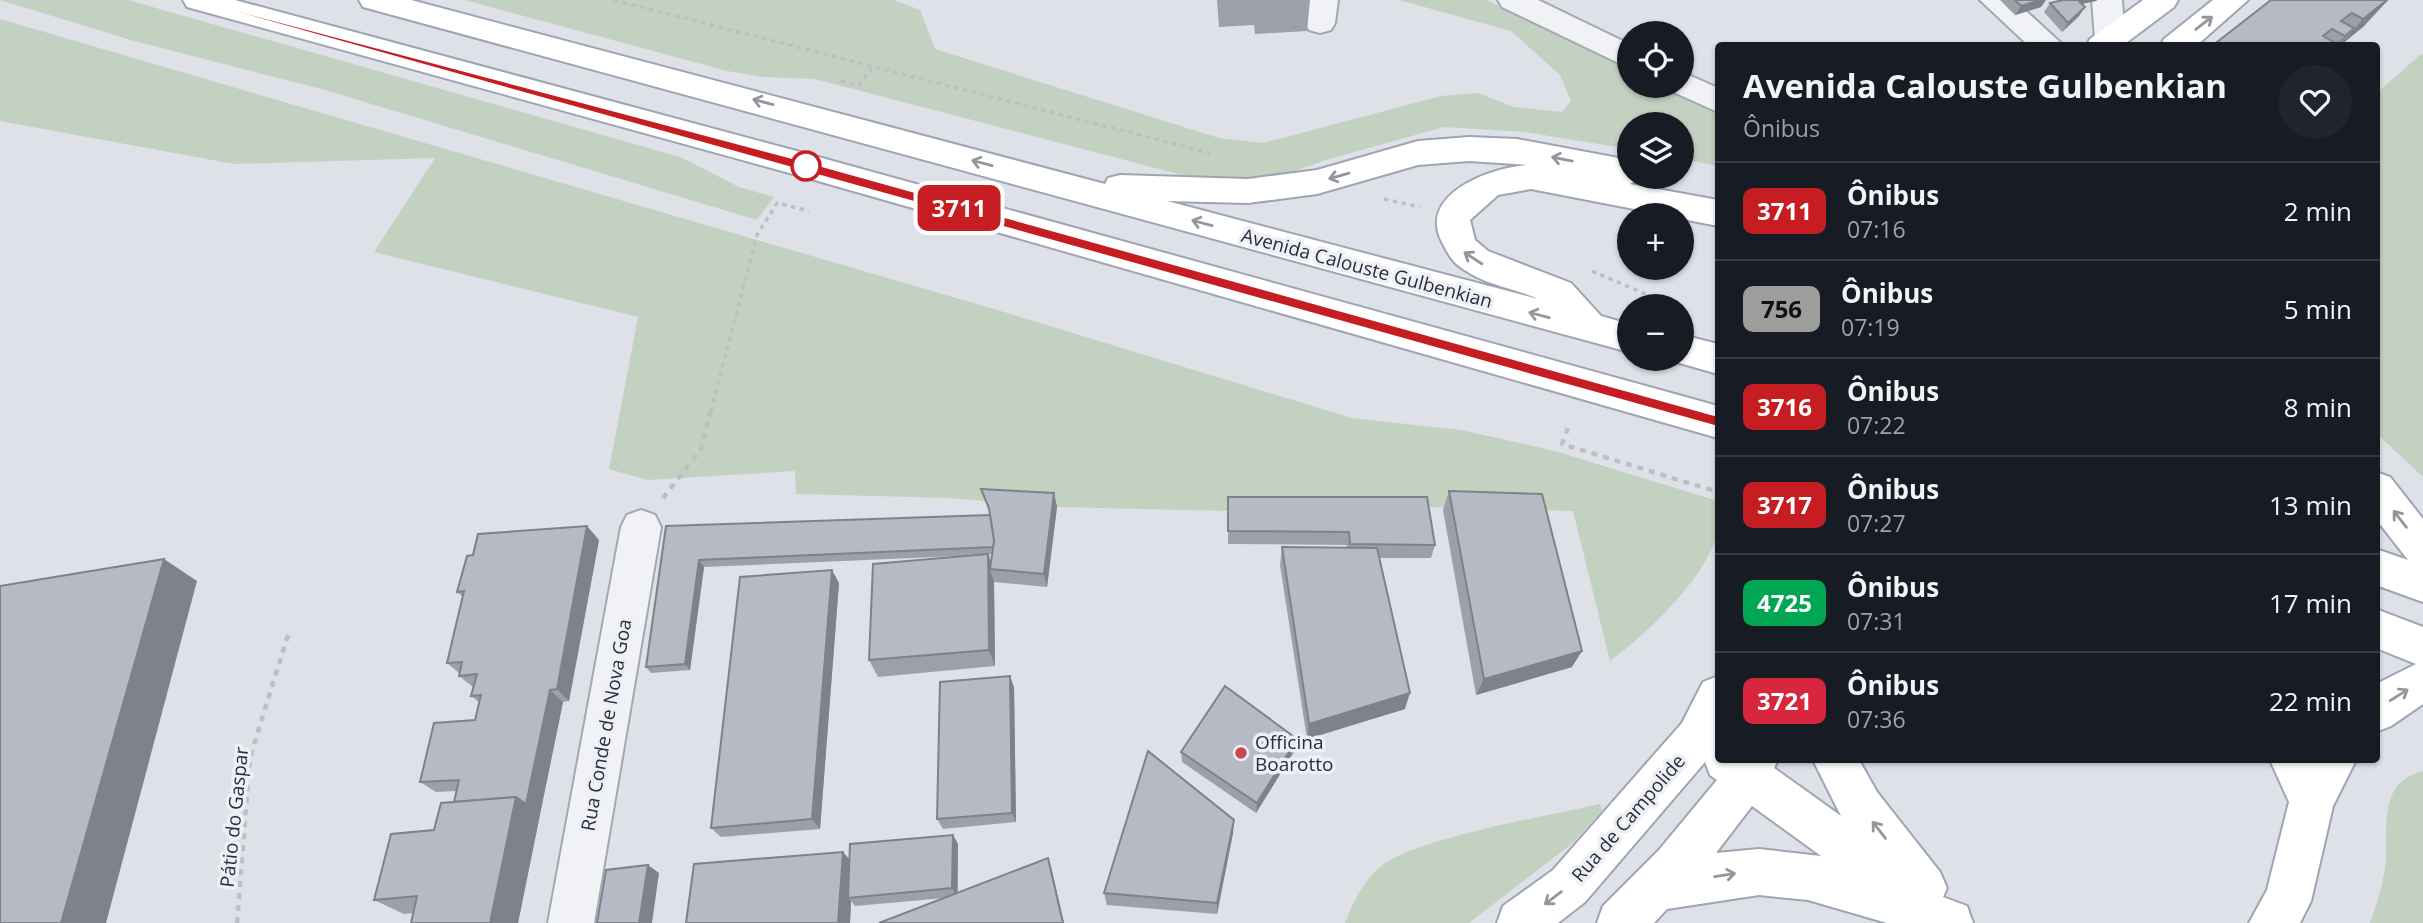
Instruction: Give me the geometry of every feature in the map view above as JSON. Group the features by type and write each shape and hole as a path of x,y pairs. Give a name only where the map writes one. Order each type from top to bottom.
{"main road":[{"path":"198,0 804,165 1715,421"},
{"name":"Avenida Calouste Gulbenkian","path":"374,0 1617,335"},
{"path":"2106,42 2163,0"},
{"path":"2180,42 2233,0"},
{"path":"1068,187 1248,191 1317,182 1418,153 1469,149 1517,151 1617,170"},
{"path":"1591,329 1560,294 1483,264 1461,250 1452,234 1452,218 1479,189 1502,178 1531,177 1715,212"},
{"path":"1694,184 1715,187"},
{"path":"1694,354 1715,358"},
{"path":"2380,494 2423,549"},
{"path":"2380,568 2423,584"},
{"path":"2380,630 2423,647"},
{"path":"2380,709 2423,681"},
{"name":"Rua de Campolide","path":"1520,923 1722,763"},
{"name":"Rua de Campolide","path":"1620,923 1658,888 1726,763"},
{"path":"1737,763 1951,923"},
{"path":"1837,763 1861,808 1951,923"},
{"path":"2293,763 2312,801"},
{"path":"2272,923 2288,901 2312,801 2332,763"},
{"path":"1658,888 1737,873 1786,873 1846,886 1951,923"}],"street":[{"path":"1513,0 1617,51"},
{"path":"1995,0 2044,42"},
{"path":"2106,42 2108,0"},
{"path":"1694,89 1715,100"},
{"name":"Rua Conde de Nova Goa","path":"570,923 641,527"}],"path":[{"path":"614,0 1213,154"},
{"path":"841,81 858,86 873,67"},
{"path":"1317,182 1419,207"},
{"path":"641,527 701,449 757,234 777,203 809,211"},
{"path":"1568,428 1562,444 1715,491"},
{"name":"Pátio do Gaspar","path":"237,923 250,757 288,635"}],"green space":[{"path":"0,0 128,0 680,157 739,187 774,197 757,220 325,90 134,41"},
{"path":"465,0 894,0 920,10 935,49 1219,138 1263,143 1441,96 1478,93 1514,107 1562,112 1571,101 1560,75 1511,31 1399,0 1487,0 1617,63 1617,98 1689,98 1715,111 1715,165 1694,161 1694,112 1617,112 1617,147 1525,132 1444,127 1326,160 1264,182 1201,180 815,79 763,77 727,71"},
{"path":"0,19 1004,312 1352,418 1461,430 1555,451 1715,500 1715,539 1691,583 1675,602 1642,635 1610,661 1573,511 1320,504 1228,511 1057,507 950,498 796,494 795,471 647,480 609,469 638,317 374,252 435,158 234,164 0,121"},
{"path":"2423,55 2423,477 2380,437 2380,90"},
{"path":"2423,771 2423,923 2370,923 2384,875 2387,818 2392,794 2409,776"},
{"path":"1600,804 1602,811 1574,842 1469,923 1345,923 1368,880 1379,868 1396,857 1450,838"}],"building":[{"path":"2015,0 2041,0 2021,6"},
{"path":"2078,0 2085,7 2068,23 2050,3"},
{"path":"2271,0 2387,0 2363,19 2352,13 2341,21 2354,28 2345,36 2332,29 2323,36 2333,42 2217,42"},
{"path":"981,489 1054,493 1044,574 990,569 994,541 989,508"},
{"path":"1449,491 1542,494 1582,651 1484,679"},
{"path":"1228,497 1427,497 1435,545 1350,544 1349,532 1228,531"},
{"path":"990,515 993,547 699,560 685,664 646,667 666,526"},
{"path":"587,526 557,689 550,690 526,804 516,797 454,802 459,780 420,782 434,723 475,720 481,695 471,696 477,674 459,676 462,662 447,663 464,591 457,592 467,556 473,555 478,534"},
{"path":"1282,547 1377,548 1410,693 1309,724"},
{"path":"988,554 989,650 869,660 873,564"},
{"path":"164,559 61,923 0,923 0,586"},
{"path":"832,570 812,819 711,828 740,577"},
{"path":"1010,676 1012,813 937,819 940,682"},
{"path":"1225,686 1297,739 1257,803 1181,752"},
{"path":"1148,751 1234,820 1217,903 1104,893"},
{"path":"516,797 490,923 411,923 417,896 374,900 391,834 434,830 441,803"},
{"path":"953,835 952,888 848,898 850,844"},
{"path":"843,852 838,923 686,923 694,864"},
{"path":"1048,858 1063,923 879,923"},
{"path":"648,865 639,923 597,923 606,870"}],"bus line":[{"name":"3711","path":"198,0 804,165 1715,421"}],"place":[{"name":"Officina Boarotto","path":"1241,753"}]}
